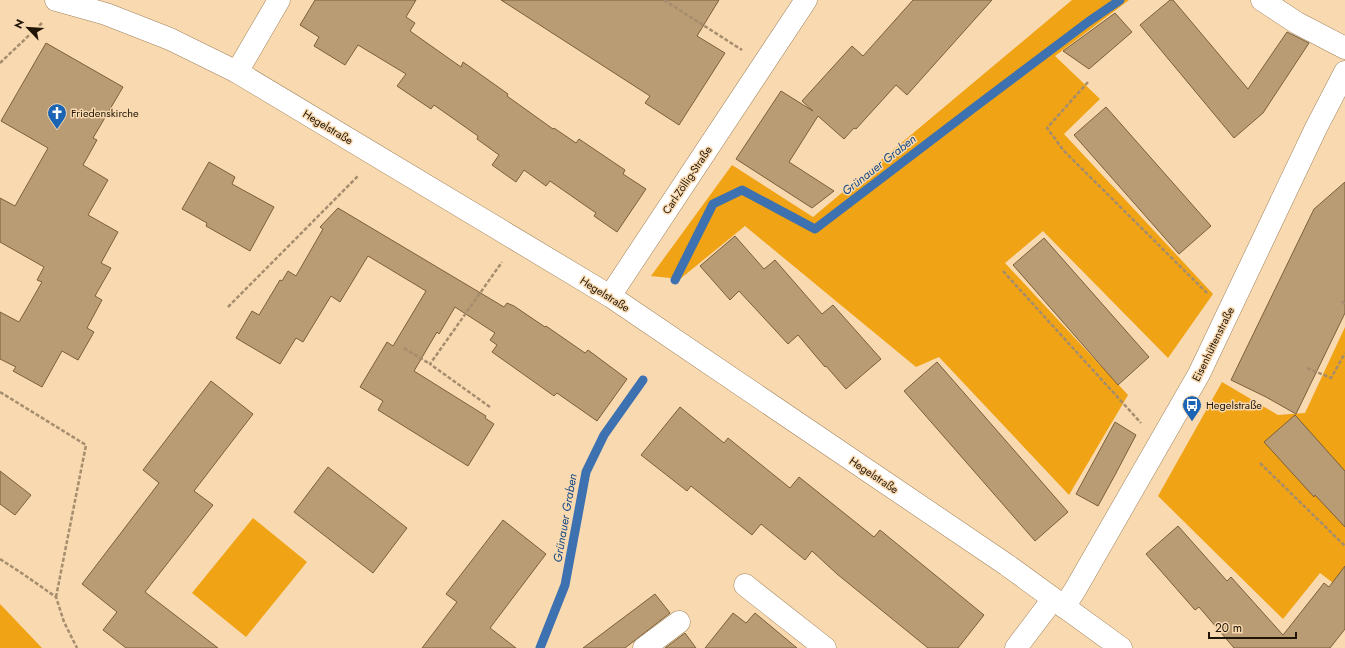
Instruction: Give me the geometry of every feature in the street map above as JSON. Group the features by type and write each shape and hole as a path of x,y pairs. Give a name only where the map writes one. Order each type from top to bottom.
{"street":[{"path":"237,72 279,0"},
{"name":"Carl-Zöllig-Straße","path":"610,296 806,0"},
{"path":"1262,0 1297,23 1345,48"},
{"name":"Hegelstraße","path":"70,2 106,14 170,39 237,72 610,296 1007,565 1121,648"},
{"name":"Eisenhüttenstraße","path":"1016,648 1058,603 1075,590 1199,374 1316,128 1345,72"},
{"path":"745,585 825,648"},
{"path":"644,648 678,622"}],"path":[{"path":"664,0 764,64"},
{"path":"0,62 70,2"},
{"path":"1088,82 1047,128 1064,151 1228,314"},
{"path":"228,307 378,157"},
{"path":"430,364 517,240"},
{"path":"1003,271 1159,443"},
{"path":"1342,301 1345,305"},
{"path":"404,348 430,364 490,407"},
{"path":"1306,368 1331,378 1345,353"},
{"path":"0,392 86,445 56,598 64,622 77,648"},
{"path":"1260,463 1345,546"},
{"path":"0,559 56,598"}],"shaded area":[{"path":"1072,0 1129,0 1055,56 1100,99 1064,134 1213,294 1168,358 1043,231 1005,263 1128,395 1069,495 939,357 916,367 745,226 680,279 651,276 732,165 813,217"},
{"path":"1345,327 1345,592 1320,573 1283,619 1158,496 1222,382 1278,415 1305,413"},
{"path":"253,518 307,562 246,637 192,593"},
{"path":"0,604 42,648 0,648"}],"building":[{"path":"315,0 416,0 406,17 415,23 410,31 461,67 463,62 508,94 507,96 553,129 554,128 576,143 579,139 625,170 623,174 646,189 617,232 594,216 596,213 550,181 546,186 524,170 516,182 492,165 499,155 477,139 478,136 434,105 431,109 397,86 406,74 358,45 345,65 314,46 319,37 300,25"},
{"path":"501,0 719,0 697,36 725,53 679,125 645,103 650,96"},
{"path":"913,0 992,0 907,95 896,85 856,129 854,128 844,139 818,116 789,162 834,191 812,208 736,159 781,91 813,111 802,101 852,46 863,56"},
{"path":"1170,0 1173,0 1248,89 1287,32 1309,43 1263,113 1234,138 1140,25"},
{"path":"1115,13 1132,32 1089,69 1063,51"},
{"path":"46,43 123,87 93,138 97,140 83,165 108,180 88,215 118,232 101,263 111,268 95,296 102,300 87,328 94,332 78,360 62,351 42,387 13,371 16,367 0,359 0,312 19,322 42,282 37,280 44,267 0,242 0,198 15,206 48,148 1,121"},
{"path":"1106,107 1211,226 1179,254 1074,135"},
{"path":"209,162 235,177 232,184 274,207 250,251 206,226 207,223 182,209"},
{"path":"1345,182 1345,313 1296,414 1231,380 1314,209"},
{"path":"338,208 504,307 507,303 514,306 585,353 588,350 627,379 597,421 557,393 554,396 492,352 497,345 490,340 495,333 455,307 439,334 437,332 414,371 486,416 485,418 494,424 468,466 378,410 383,401 360,387 387,342 393,346 426,291 368,256 340,302 331,296 303,342 296,338 280,364 236,338 252,311 259,315 280,280 282,281 288,271 296,276 323,229 320,227"},
{"path":"735,236 764,269 775,260 822,314 833,305 881,359 846,389 798,335 788,344 739,291 730,300 700,266"},
{"path":"1044,238 1149,357 1118,385 1013,265"},
{"path":"937,362 1068,512 1035,541 904,391"},
{"path":"211,381 253,414 194,491 213,505 145,592 218,648 126,648 103,630 117,612 82,584 159,483 143,470"},
{"path":"680,407 724,443 728,438 790,488 799,477 874,537 880,530 984,615 958,648 928,648 837,574 812,551 805,560 761,524 752,535 691,486 687,491 641,455"},
{"path":"1295,415 1345,471 1345,527 1315,495 1314,497 1264,442"},
{"path":"1115,422 1136,435 1098,506 1076,494"},
{"path":"328,467 407,528 373,573 294,512"},
{"path":"0,471 31,495 15,515 0,504"},
{"path":"503,520 546,554 490,628 516,648 422,648 457,602 446,594"},
{"path":"1178,526 1227,581 1231,577 1283,635 1324,583 1329,587 1345,566 1345,629 1330,648 1234,648 1199,607 1195,610 1146,554"},
{"path":"655,594 670,613 625,648 583,648"},
{"path":"733,613 746,623 755,613 797,648 705,648"},
{"path":"685,633 696,648 665,648"}],"waterway":[{"name":"Grünauer Graben","path":"675,280 713,204 742,190 815,229 1088,22 1120,0"},
{"name":"Grünauer Graben","path":"540,648 565,585 586,472 604,435 643,380"}],"place":[{"name":"Friedenskirche","path":"57,130"},
{"name":"Hegelstraße","path":"1192,422"}]}
